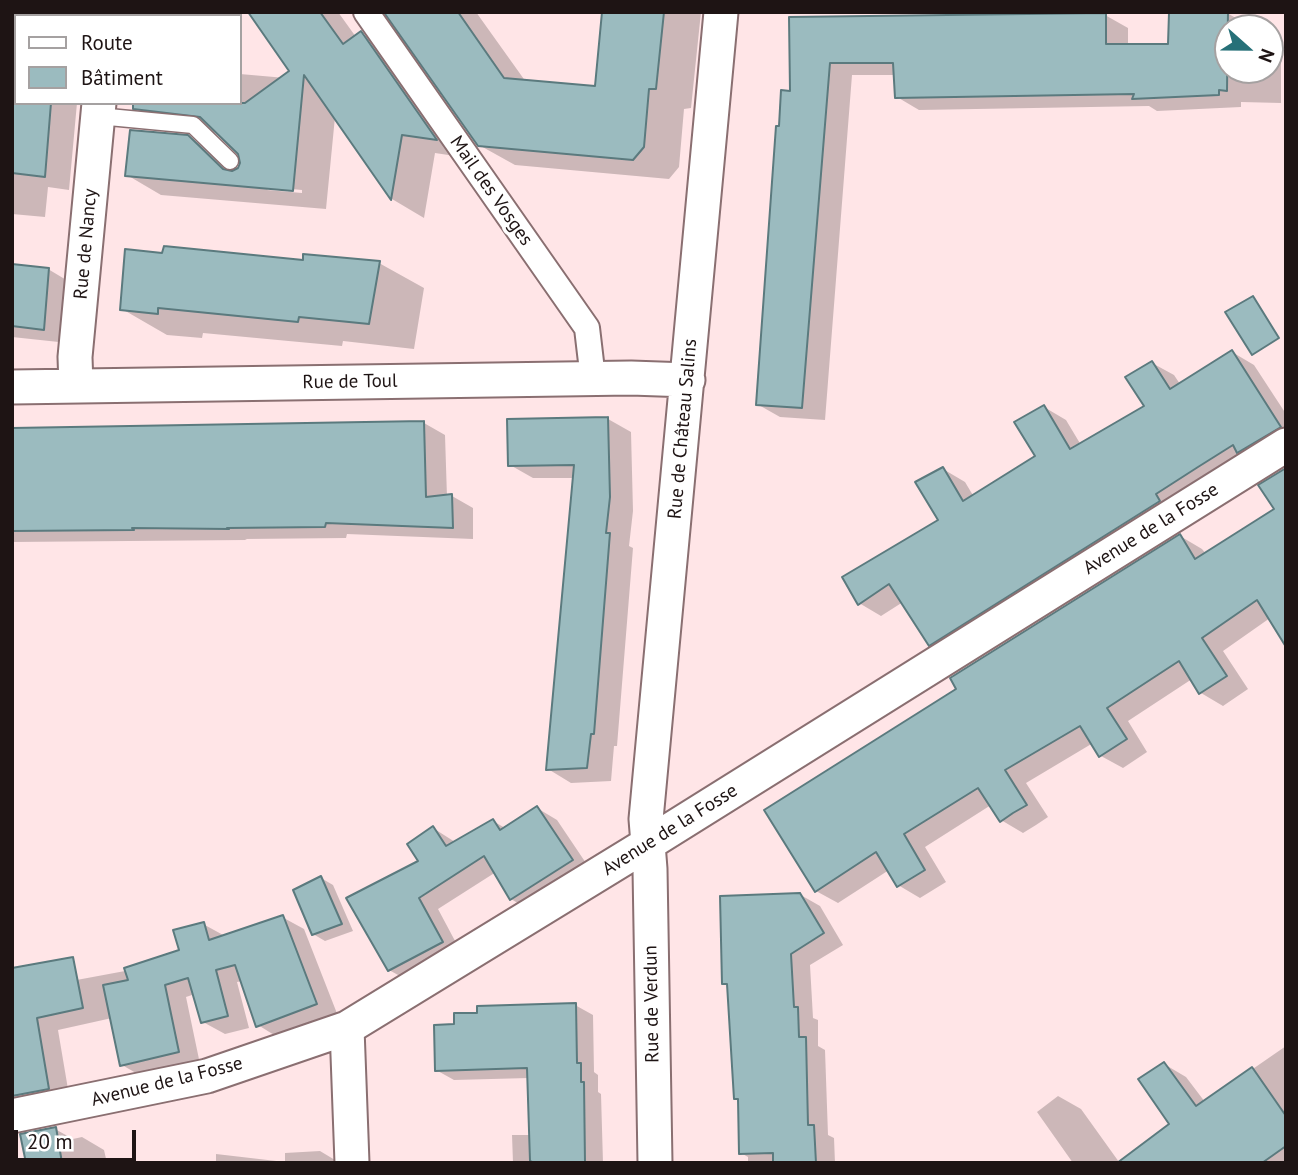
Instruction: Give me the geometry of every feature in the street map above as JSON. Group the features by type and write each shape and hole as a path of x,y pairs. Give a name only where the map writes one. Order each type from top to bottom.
{"street":[{"name":"Mail des Vosges","path":"366,12 587,328 593,379"},
{"name":"Rue de Château Salins","path":"646,845 646,819 721,12"},
{"name":"Rue de Nancy","path":"76,386 75,357 99,110"},
{"name":"Rue de Toul","path":"12,387 688,380"},
{"name":"Avenue de la Fosse","path":"12,1116 207,1076 347,1028 646,845 1286,445"},
{"name":"Rue de Verdun","path":"646,845 650,869 655,1163"},
{"path":"347,1028 352,1163"}],"lane":[{"path":"99,110 193,125 230,160"}],"building":[{"path":"248,12 320,12 343,44 361,31 437,140 402,135 391,200 304,75 293,191 125,176 130,130 188,135 223,169 232,171 238,168 240,163 238,154 200,117 133,109 133,105 242,105 289,71"},
{"path":"458,12 504,78 595,86 602,12 664,12 656,89 649,89 644,147 633,160 478,146 385,14"},
{"path":"1228,12 1214,14 1214,84 1227,84 1227,91 1219,90 1219,95 1132,99 1134,94 895,98 893,63 830,63 802,408 756,405 776,126 779,126 781,90 790,91 789,17 1106,13 1106,44 1168,44 1169,13"},
{"path":"12,103 51,105 45,177 12,173"},
{"path":"164,246 303,260 303,254 380,261 369,324 299,317 298,322 158,308 158,314 120,310 125,249 162,253"},
{"path":"12,264 49,268 44,330 12,326"},
{"path":"1253,296 1279,338 1252,355 1225,312"},
{"path":"1232,350 1281,427 1237,453 1233,445 1156,494 1160,501 929,646 889,584 858,605 842,577 938,520 915,482 943,467 963,501 1035,456 1014,422 1044,405 1070,449 1144,406 1125,377 1152,361 1170,389"},
{"path":"608,417 610,497 606,533 610,533 594,734 591,734 587,768 546,770 574,465 508,466 507,419"},
{"path":"424,421 426,497 452,494 453,528 326,523 325,527 12,531 12,428"},
{"path":"1286,468 1286,647 1257,600 1202,638 1227,676 1199,694 1179,661 1107,708 1127,739 1099,757 1080,726 1005,770 1027,805 1000,822 978,788 904,834 925,870 897,887 876,852 815,892 764,810 956,689 950,678 1180,534 1195,559 1274,509 1258,485"},
{"path":"537,806 573,860 510,900 484,856 419,898 443,942 388,971 346,898 418,861 407,844 433,826 446,846 493,819 500,830"},
{"path":"321,876 342,924 312,935 293,890"},
{"path":"800,893 824,933 791,954 799,1037 806,1037 808,1125 814,1125 816,1163 773,1163 773,1153 739,1154 738,1099 734,1099 727,984 722,984 720,896"},
{"path":"283,915 317,1004 256,1027 235,965 216,970 228,1016 201,1023 188,978 165,985 179,1052 120,1066 103,985 128,980 124,968 179,950 173,930 204,922 209,940"},
{"path":"73,957 83,1008 37,1018 49,1089 12,1096 12,968"},
{"path":"576,1003 577,1063 581,1063 581,1082 584,1082 585,1163 534,1163 530,1161 527,1068 435,1071 434,1025 454,1024 454,1013 477,1013 477,1006"},
{"path":"1164,1062 1196,1106 1252,1067 1286,1116 1286,1146 1262,1163 1117,1163 1169,1124 1138,1079"},
{"path":"56,1127 62,1163 26,1163 20,1134"}]}
